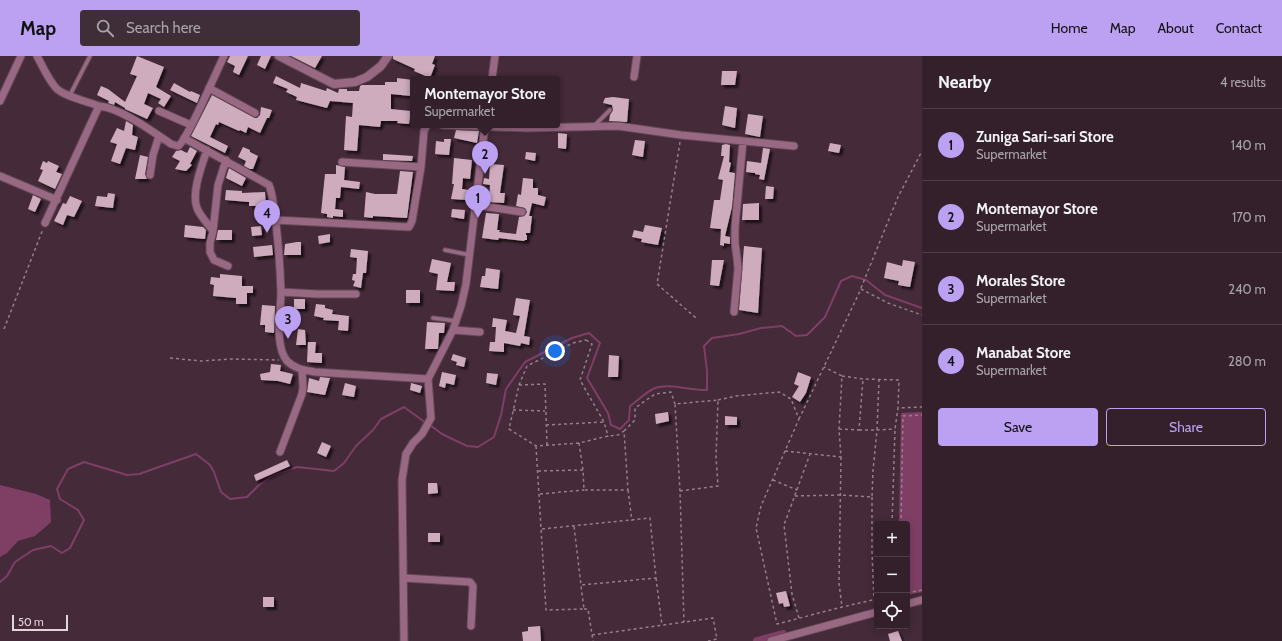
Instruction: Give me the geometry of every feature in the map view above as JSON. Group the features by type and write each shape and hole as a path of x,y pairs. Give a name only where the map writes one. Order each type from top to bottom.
{"street":[{"path":"0,101 21,56"},
{"path":"37,56 56,88 63,93 99,106 105,106 124,114 171,144 178,146 191,125 224,56"},
{"path":"279,56 334,84 355,82 367,76 381,66 388,56"},
{"path":"492,76 495,56"},
{"path":"634,77 637,56"},
{"path":"209,88 240,107 255,113"},
{"path":"46,223 99,106"},
{"path":"159,111 191,125"},
{"path":"560,127 618,126 681,135 794,146"},
{"path":"276,220 409,227 412,221 421,167 426,128"},
{"path":"404,641 403,466 406,454 413,443 422,434 431,418 428,379 456,321 466,284 485,128"},
{"path":"150,175 153,155 159,136"},
{"path":"184,138 269,185 276,220 281,292 281,348 287,360 302,370 428,379"},
{"path":"734,312 738,258 734,243 743,141"},
{"path":"207,150 201,167 195,201 198,211 213,231"},
{"path":"226,160 218,185 213,231 210,243 211,257 214,260 228,266"},
{"path":"342,162 421,167"},
{"path":"0,176 57,200"},
{"path":"475,205 522,212"},
{"path":"281,292 356,294"},
{"path":"452,330 480,332"},
{"path":"280,452 304,387 302,370"},
{"path":"404,578 470,582 473,586 471,626"},
{"path":"910,603 922,600"},
{"path":"771,641 874,613"}],"lane":[{"path":"70,95 90,56"},
{"path":"594,126 610,110"},
{"path":"446,250 470,255"},
{"path":"433,318 456,321"}],"path":[{"path":"681,135 657,284 696,318"},
{"path":"879,380 878,430 873,471 872,497 874,600 842,606 777,624 756,528 761,506 799,420 861,289 898,197 922,151"},
{"path":"4,329 46,223"},
{"path":"861,289 888,303 922,315"},
{"path":"608,436 604,422 580,380 592,344 586,340 573,343 527,366 519,385 509,429 536,446 579,443 618,435 635,420 635,408 655,394 671,392 675,404 680,491 684,622"},
{"path":"170,358 201,361 231,359 287,360"},
{"path":"824,367 842,376 863,379 899,380 898,408 895,429 892,521"},
{"path":"842,376 839,429 841,457 839,583 842,606"},
{"path":"859,430 863,379"},
{"path":"519,385 545,384 547,445"},
{"path":"675,404 780,392 792,399 799,420"},
{"path":"680,491 718,486 716,457 718,400"},
{"path":"898,408 922,407"},
{"path":"513,410 545,411"},
{"path":"901,521 903,416 922,415"},
{"path":"546,425 604,422"},
{"path":"839,429 895,429"},
{"path":"624,431 628,490 632,521"},
{"path":"579,443 584,490"},
{"path":"536,446 546,610 588,609 593,641"},
{"path":"785,451 841,457"},
{"path":"799,618 792,594 784,525 810,454"},
{"path":"538,471 583,470"},
{"path":"772,480 797,490"},
{"path":"540,494 584,490 628,490"},
{"path":"794,496 841,495 872,497"},
{"path":"542,529 650,518 662,625"},
{"path":"574,526 584,609"},
{"path":"581,585 656,578"},
{"path":"910,592 922,590"},
{"path":"592,635 714,618 718,639 708,641"}],"shaded area":[{"path":"922,412 922,592 910,594 910,521 899,521 901,413"},
{"path":"0,485 36,494 50,500 51,522 35,536 18,541 7,553 0,557"}],"building":[{"path":"137,56 164,67 156,87 171,96 164,107 158,103 161,99 148,93 144,104 153,108 147,119 125,109 115,102 114,105 108,103 109,101 97,95 101,86 108,89 125,102 137,76 130,74"},
{"path":"230,56 248,56 239,75 233,72 235,66 227,62"},
{"path":"261,56 271,56 265,69 257,65"},
{"path":"291,56 322,56 315,68"},
{"path":"393,56 435,56 432,64 435,65 431,76 425,76 414,71 415,69 393,59"},
{"path":"722,71 737,71 735,85 721,85"},
{"path":"276,76 300,88 301,83 326,91 327,88 338,93 339,89 359,91 360,86 362,85 385,85 385,82 397,82 397,78 410,80 410,96 391,94 391,109 410,111 409,124 397,123 398,121 381,121 380,127 359,125 357,151 344,150 346,116 352,117 353,103 330,101 327,108 296,100 297,97 286,92 288,89 273,83"},
{"path":"174,83 190,92 191,91 200,95 197,103 170,90"},
{"path":"212,95 255,118 260,115 261,107 272,110 260,133 248,127 246,133 219,122 218,125 216,124 210,137 228,146 225,153 191,136"},
{"path":"613,97 629,99 627,122 609,121 613,110 612,105 603,103 605,98"},
{"path":"725,106 737,108 735,128 722,125"},
{"path":"748,114 763,116 760,137 745,134"},
{"path":"126,121 133,125 132,135 138,137 135,150 126,148 120,164 111,161 117,144 110,142 117,128 124,131"},
{"path":"456,130 479,131 477,143 454,138"},
{"path":"558,133 567,134 566,149 558,148"},
{"path":"444,139 451,139 449,155 435,154 436,141 444,142"},
{"path":"635,140 645,141 643,157 632,155"},
{"path":"830,143 841,145 839,153 828,151"},
{"path":"722,145 730,145 729,162 731,163 729,172 735,173 732,207 725,236 730,237 730,244 724,243 724,246 720,245 721,229 710,228 714,200 720,200 723,180 718,179 724,156 721,156"},
{"path":"190,147 197,151 190,164 192,165 186,171 175,169 180,161 172,157 176,151 181,150 187,153"},
{"path":"243,147 258,156 253,169 244,166 246,161 238,157"},
{"path":"763,148 770,149 764,180 759,179 760,175 746,172 747,161 761,163"},
{"path":"526,152 536,153 535,161 525,159"},
{"path":"383,154 413,156 412,161 383,160"},
{"path":"140,155 148,157 145,174 147,179 135,179"},
{"path":"454,158 472,160 470,179 463,178 462,189 469,190 467,200 451,199 454,184 452,184"},
{"path":"43,161 47,163 48,161 59,166 56,172 62,174 55,189 38,181 43,170 40,169"},
{"path":"490,164 504,165 500,193 505,193 504,203 489,202 490,185 483,184 484,178 489,179"},
{"path":"336,165 345,167 344,180 360,182 359,189 341,187 340,198 336,198 335,209 343,210 343,217 333,216 333,218 327,217 327,214 321,213 325,174 336,174"},
{"path":"229,168 246,178 242,186 226,178"},
{"path":"400,171 413,172 407,218 373,216 373,218 364,217 366,192 375,194 397,194"},
{"path":"523,178 533,179 533,188 538,188 538,195 546,197 544,206 532,203 529,216 532,216 530,233 526,233 527,240 524,241 499,238 498,240 482,238 486,213 499,214 497,230 500,230 499,232 516,234 519,217 524,216 527,212 525,208 516,206 518,194 521,195"},
{"path":"766,186 774,187 773,199 765,199"},
{"path":"226,190 242,191 242,193 265,192 266,206 249,206 249,202 225,200"},
{"path":"108,193 115,194 113,208 95,206 97,196 107,197"},
{"path":"33,195 41,199 35,212 28,209"},
{"path":"70,196 82,201 74,217 67,215 63,225 54,221 63,203 66,204"},
{"path":"759,203 759,220 742,220 743,204"},
{"path":"452,209 465,210 464,219 451,217"},
{"path":"185,225 203,227 206,230 205,239 184,237"},
{"path":"645,225 662,228 658,245 641,242 642,239 632,237 634,230 643,232"},
{"path":"261,226 262,235 252,236 251,227"},
{"path":"218,230 232,230 232,240 216,240"},
{"path":"330,234 330,242 319,244 318,236"},
{"path":"301,242 301,255 284,255 285,244"},
{"path":"272,245 273,255 254,257 253,247"},
{"path":"744,246 762,248 758,313 739,310"},
{"path":"351,249 368,251 366,273 363,273 361,288 353,286 355,281 352,280 353,274 356,274 357,258 350,257"},
{"path":"432,259 451,263 447,282 455,282 454,291 436,290 438,274 429,272"},
{"path":"712,260 724,260 719,286 710,285"},
{"path":"903,260 915,262 910,287 898,285 899,281 884,278 887,262 902,266"},
{"path":"486,268 500,270 498,289 480,287 482,276 485,276"},
{"path":"220,274 242,276 242,286 253,286 253,293 247,293 247,304 236,304 236,298 213,296 214,285 210,284 211,277 220,278"},
{"path":"406,290 420,290 420,303 406,303"},
{"path":"516,298 530,300 524,336 530,337 529,345 521,343 520,346 504,343 504,352 489,351 490,342 495,342 496,327 492,327 493,318 507,320 505,331 516,333 520,316 513,315"},
{"path":"294,299 305,299 305,309 294,309"},
{"path":"316,304 325,305 325,308 333,310 332,314 349,316 348,331 338,330 339,321 323,320 324,318 314,316"},
{"path":"262,305 275,306 274,333 265,332 265,325 260,325"},
{"path":"427,322 445,323 444,333 439,333 438,349 425,349"},
{"path":"298,329 305,330 306,345 296,345"},
{"path":"308,342 316,342 315,353 322,353 322,363 307,362"},
{"path":"453,354 466,358 464,367 456,365 457,362 451,360"},
{"path":"609,355 619,356 618,377 608,377"},
{"path":"271,364 281,365 280,371 293,374 290,384 278,381 261,380 260,374 270,372"},
{"path":"442,372 456,375 454,385 446,383 445,388 439,386"},
{"path":"798,372 811,377 806,393 800,402 792,397 799,386 794,384"},
{"path":"487,373 498,374 496,385 486,383"},
{"path":"320,377 330,378 325,395 307,392 309,378 319,381"},
{"path":"345,383 356,386 354,397 342,395"},
{"path":"411,383 422,386 420,393 410,390"},
{"path":"668,412 669,421 656,424 655,414"},
{"path":"725,416 737,417 737,425 725,425"},
{"path":"322,442 331,446 326,457 317,453"},
{"path":"287,460 290,466 256,481 254,475"},
{"path":"428,483 437,483 438,493 428,494"},
{"path":"428,533 440,533 440,542 428,542"},
{"path":"786,591 790,606 784,607 783,603 779,604 776,593"},
{"path":"263,597 274,597 274,607 263,607"},
{"path":"540,626 541,641 523,641 522,632 528,631 528,627"},
{"path":"898,631 902,641 890,641 888,634"}],"waterway":[{"path":"430,425 442,434 467,446 478,447 494,437 501,415 506,389 525,362 572,338 589,333 600,343 587,378 608,413 611,425 620,429 629,420 630,406 653,389 665,386 707,390 707,371 704,346 712,338 739,334 761,328 782,326 796,336 807,335 825,317 841,281 852,276 866,280 885,295 922,308"},
{"path":"0,582 7,576 15,562 33,550 51,546 62,553 70,548 84,520 78,510 60,499 57,489 68,469 84,462 127,475 139,474 196,454 210,465 221,492 230,499 247,497 259,485 272,476 297,467 334,471 344,463 356,446 373,430 381,419 404,407 426,423"},
{"path":"757,641 783,634"}],"place":[{"name":"Montemayor Store","path":"485,174"},
{"name":"Zuniga Sari-sari Store","path":"478,218"},
{"name":"Manabat Store","path":"267,233"},
{"name":"Morales Store","path":"288,339"}]}
